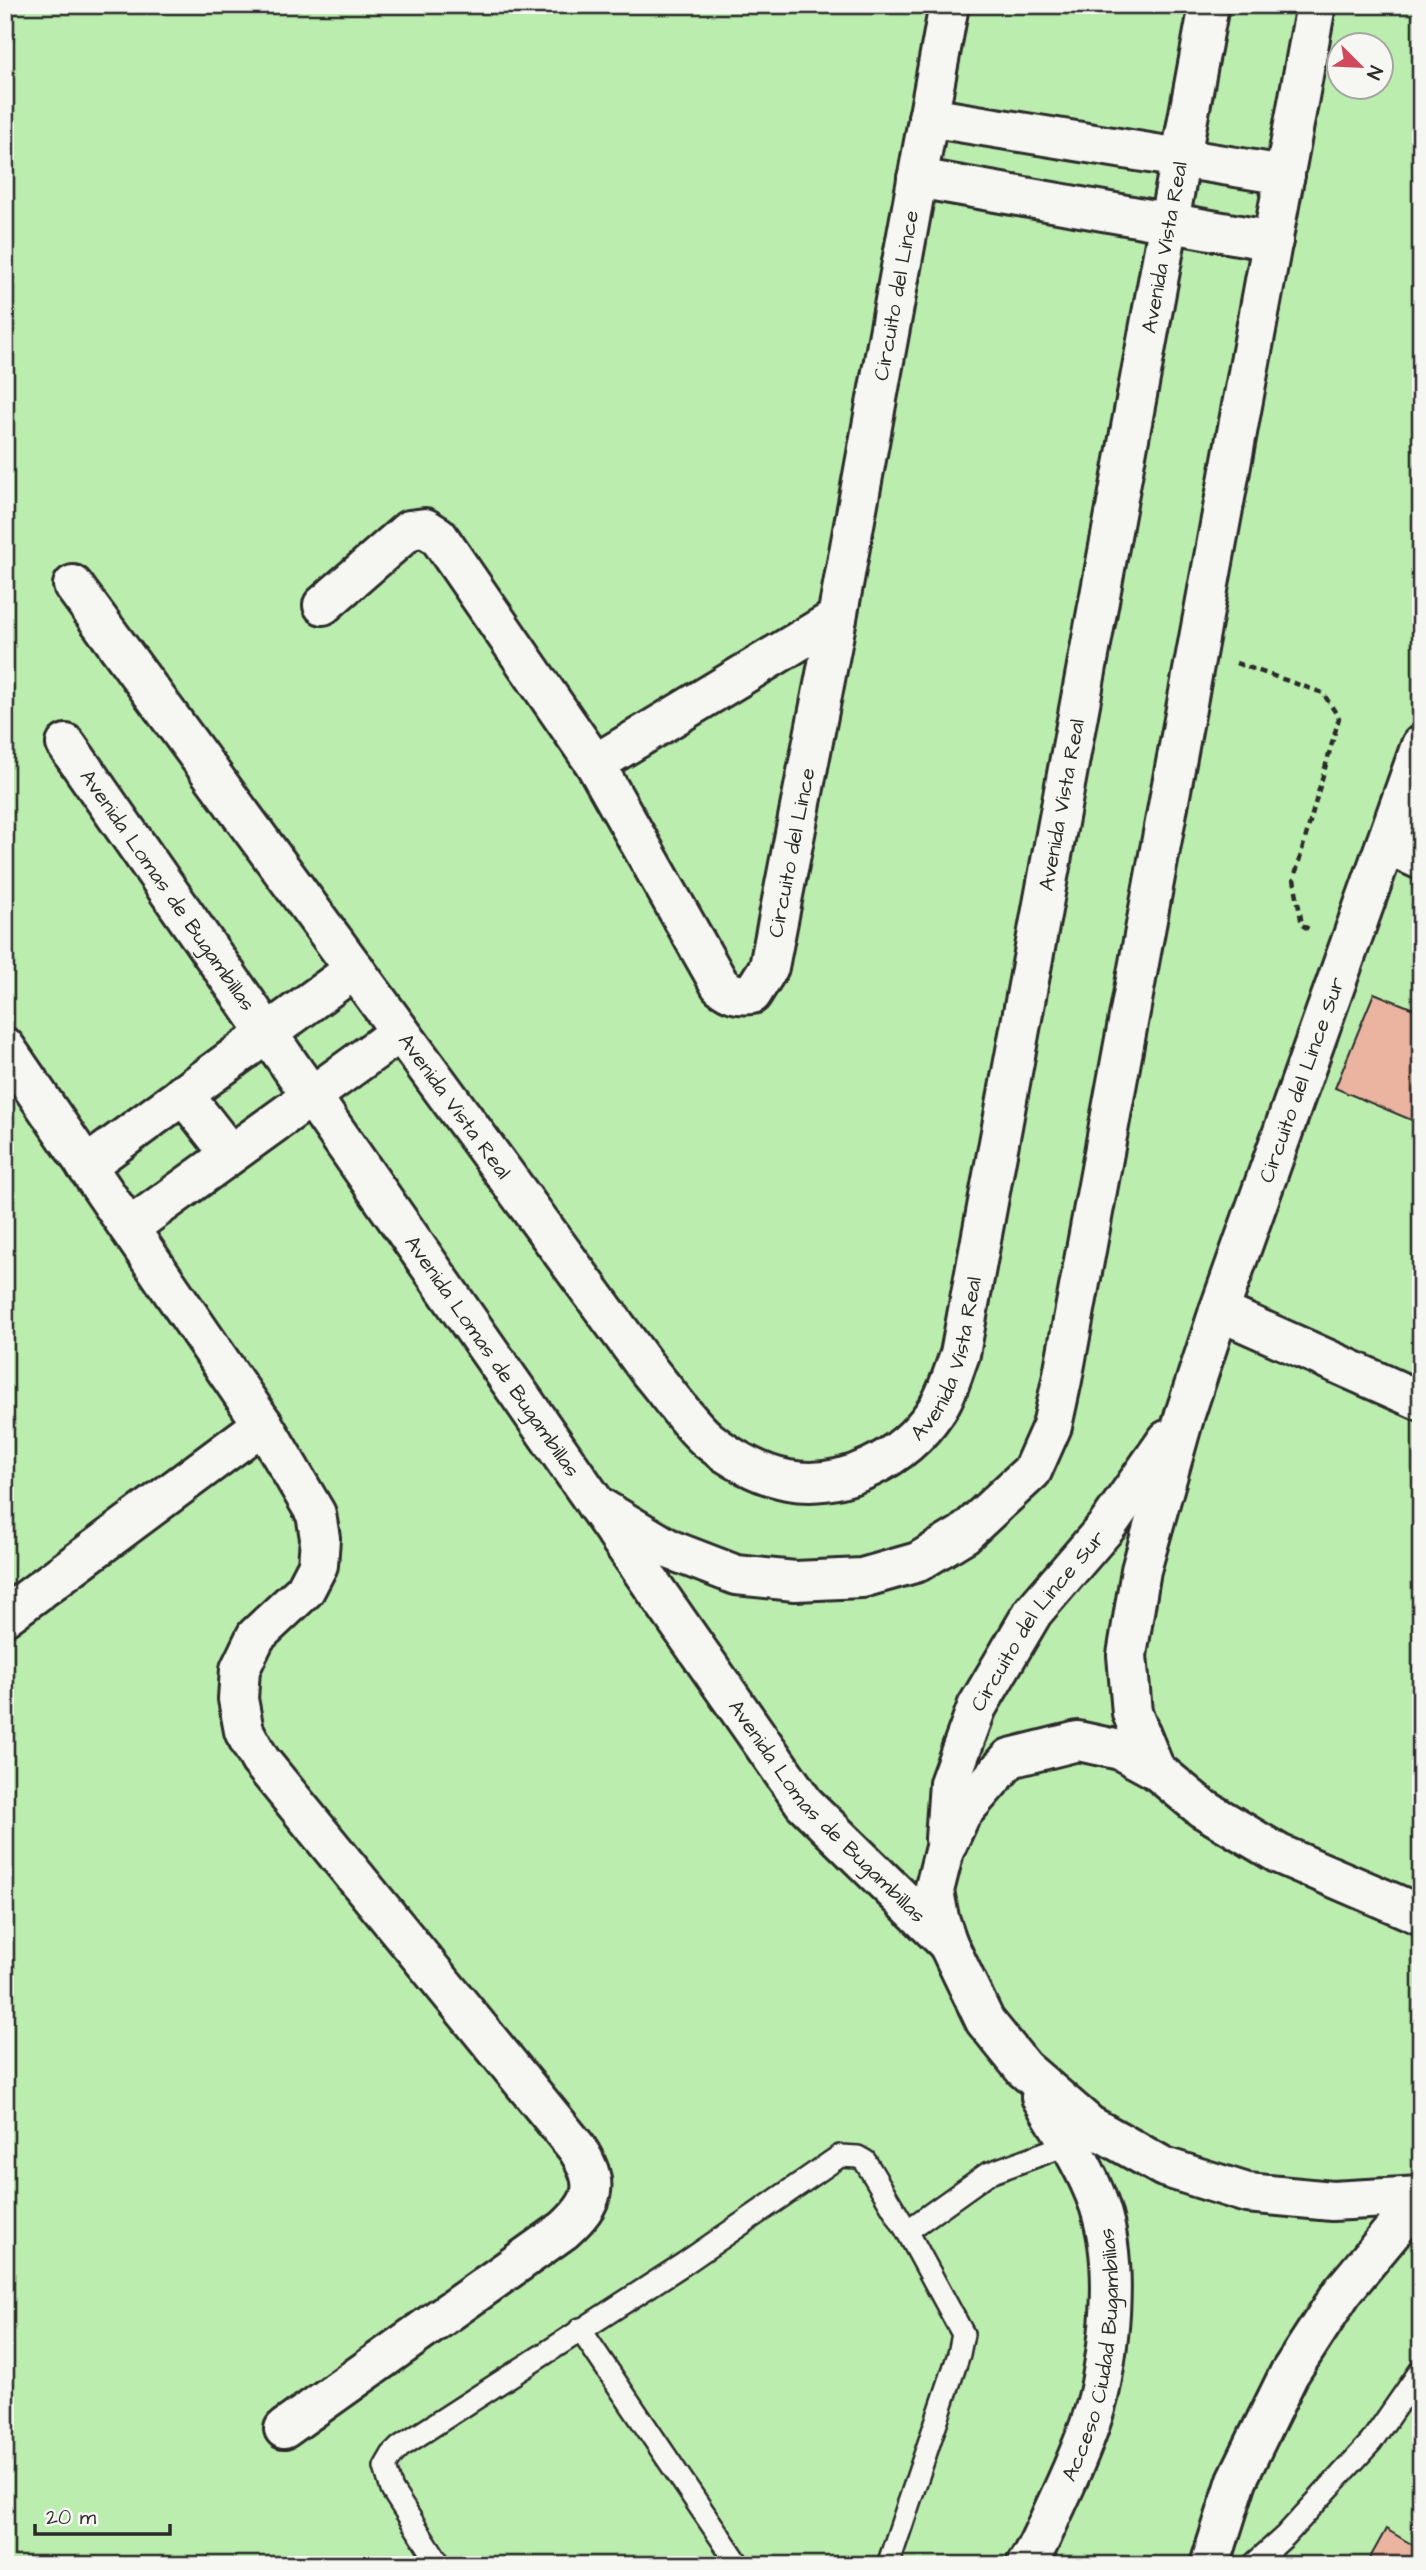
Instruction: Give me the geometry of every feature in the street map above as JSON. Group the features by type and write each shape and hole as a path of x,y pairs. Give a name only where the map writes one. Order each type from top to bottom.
{"street":[{"name":"Circuito del Lince","path":"323,605 409,530 416,527 432,531 438,536 594,764 720,985 741,995 752,994 769,967 837,618 949,5"},
{"name":"Avenida Vista Real","path":"73,584 649,1371 708,1439 755,1470 790,1480 834,1479 869,1469 908,1444 936,1411 960,1354 1209,5"},
{"path":"596,1505 671,1550 736,1576 795,1581 862,1578 918,1562 964,1534 1032,1471 1052,1426 1062,1380 1316,5"},
{"path":"928,117 1285,175"},
{"path":"917,178 1273,241"},
{"path":"594,764 837,618"},
{"name":"Avenida Lomas de Bugambillas","path":"66,744 804,1803 948,1944"},
{"name":"Circuito del Lince Sur","path":"1155,1769 1132,1713 1127,1654 1141,1570 1185,1414 1219,1311 1421,745"},
{"path":"1385,844 1421,860"},
{"path":"86,1166 355,970"},
{"path":"129,1228 400,1032"},
{"path":"5,1046 262,1424 316,1514 320,1538 318,1565 305,1590 256,1636 240,1670 238,1699 244,1731 260,1760 589,2165 594,2192 581,2215 564,2230 284,2429"},
{"path":"183,1094 230,1154"},
{"path":"1219,1311 1421,1401"},
{"name":"Circuito del Lince Sur","path":"944,1851 949,1783 977,1707 1033,1612 1107,1526 1185,1414"},
{"path":"5,1616 262,1424"},
{"path":"1421,1916 1279,1854 1202,1808 1155,1769 1120,1750 1078,1741 1010,1758 961,1814 944,1851 934,1891 948,1944 985,2021 1024,2068 1089,2125 1164,2167 1247,2193 1332,2201 1421,2196"},
{"name":"Acceso Ciudad Bugambilias","path":"1024,2068 1069,2144 1099,2205 1111,2259 1109,2316 1100,2391 1075,2464 1026,2565"},
{"path":"1210,2565 1237,2480 1289,2374 1342,2292 1421,2196"}],"lane":[{"path":"907,2231 987,2174 1069,2144"},
{"path":"440,2565 392,2490 385,2467 391,2455 580,2329 685,2263 840,2156 858,2157 865,2161 963,2334 959,2354 888,2565"},
{"path":"580,2329 739,2565"},
{"path":"1253,2565 1285,2536 1371,2442 1421,2370"}],"path":[{"path":"1197,650 1323,693 1339,718 1294,878 1302,925 1347,953"}],"green space":[{"path":"5,5 1421,5 1421,2565 5,2565"}],"building":[{"path":"1374,993 1421,1012 1421,1124 1335,1088"},
{"path":"1386,2529 1421,2550 1421,2565 1366,2565"}]}
